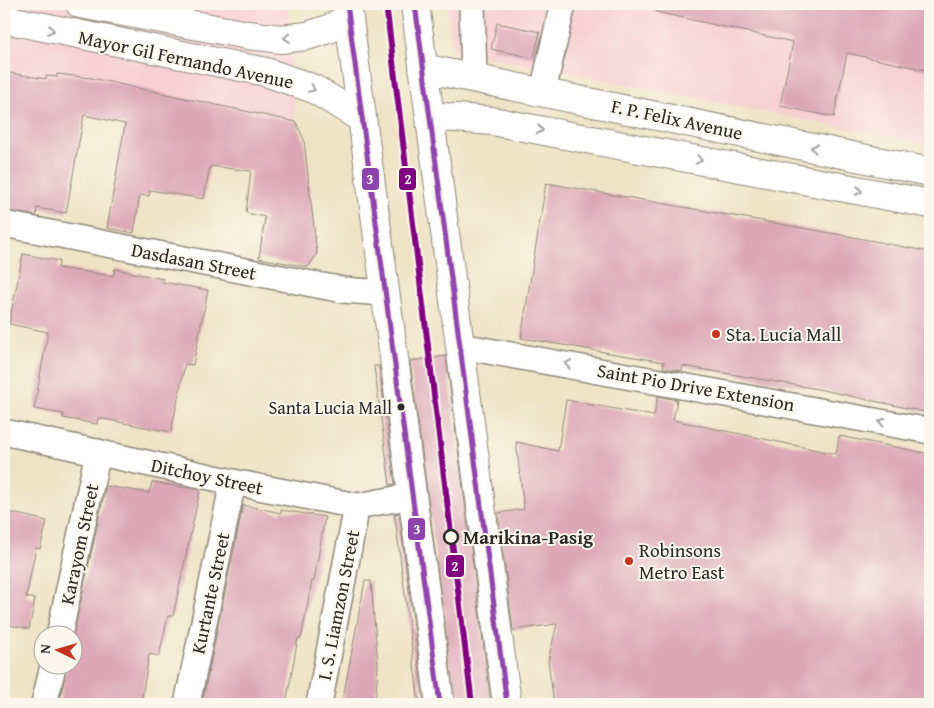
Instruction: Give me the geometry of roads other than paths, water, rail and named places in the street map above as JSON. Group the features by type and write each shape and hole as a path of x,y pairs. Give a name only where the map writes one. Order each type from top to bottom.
{"main road":[{"name":"Mayor Gil Fernando Avenue","path":"80,4 248,35 281,39 314,34 329,29 348,10"},
{"path":"415,4 507,704"},
{"path":"348,10 384,293 440,704"},
{"name":"Mayor Gil Fernando Avenue","path":"4,19 266,72 314,89 361,118"},
{"name":"F. P. Felix Avenue","path":"423,68 543,91 930,172"},
{"path":"481,79 476,102 481,114 492,121"},
{"name":"F. P. Felix Avenue","path":"430,116 492,121 930,204"}],"street":[{"path":"472,4 481,79"},
{"path":"543,91 563,4"},
{"name":"Dasdasan Street","path":"4,224 343,290 384,293"},
{"name":"Saint Pio Drive Extension","path":"461,346 930,431"},
{"name":"Ditchoy Street","path":"4,432 233,482 357,506 412,496"},
{"name":"Karayom Street","path":"61,626 98,452"},
{"name":"Kurtante Street","path":"186,704 233,482"},
{"name":"I. S. Liamzon Street","path":"320,704 357,506"},
{"path":"44,704 51,676"}],"place":[{"name":"Sta. Lucia Mall","path":"716,334"},
{"name":"Santa Lucia Mall","path":"401,407"},
{"name":"Marikina-Pasig","path":"451,537"},
{"name":"Robinsons Metro East","path":"629,561"}]}
